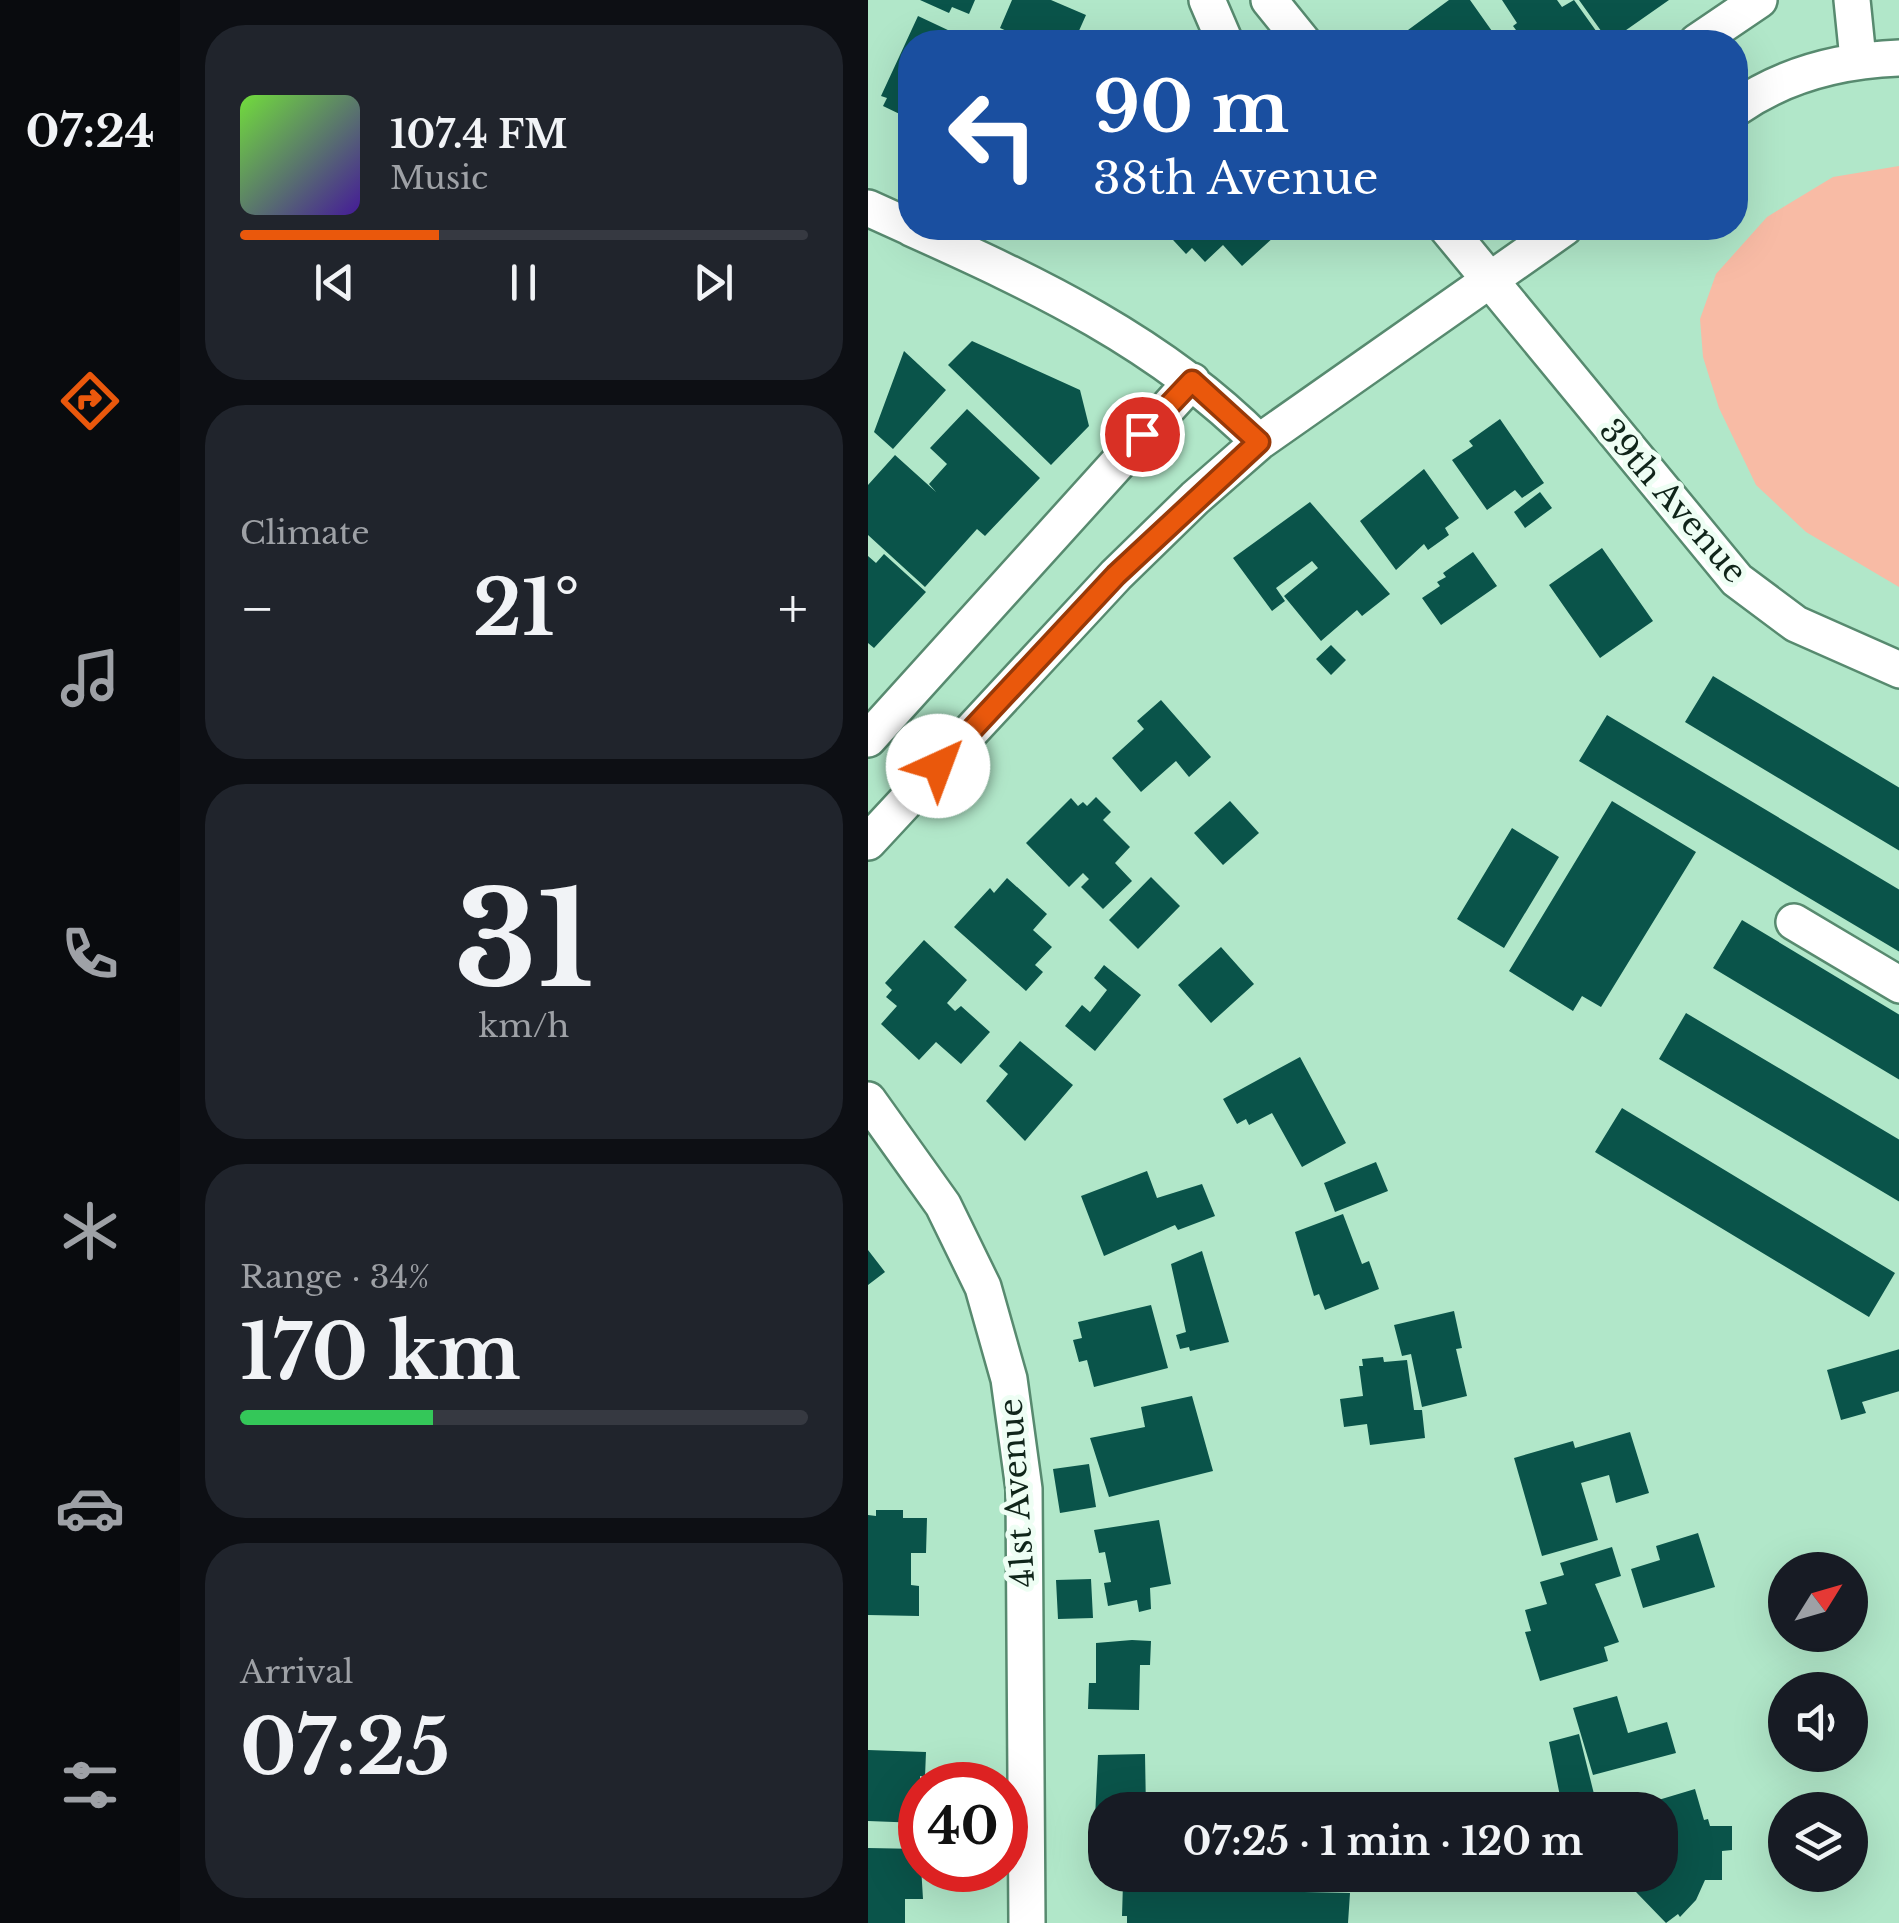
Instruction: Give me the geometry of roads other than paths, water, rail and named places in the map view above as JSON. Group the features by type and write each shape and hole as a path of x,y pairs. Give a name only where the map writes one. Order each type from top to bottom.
{"street":[{"path":"1208,0 1220,30"},
{"path":"1269,0 1294,30"},
{"path":"1715,30 1759,0"},
{"path":"1852,0 1858,59"},
{"path":"1748,101 1777,84 1858,59 1900,58"},
{"path":"868,208 898,221"},
{"path":"939,240 1025,280 1192,381 1259,442"},
{"name":"39th Avenue","path":"1456,240 1737,580 1796,624 1900,670"},
{"path":"868,842 1116,575 1259,442 1547,240"},
{"path":"868,739 1192,381"},
{"path":"1794,922 1900,985"},
{"name":"41st Avenue","path":"868,1100 943,1205 983,1286 1010,1379 1024,1490 1027,1923"}]}
